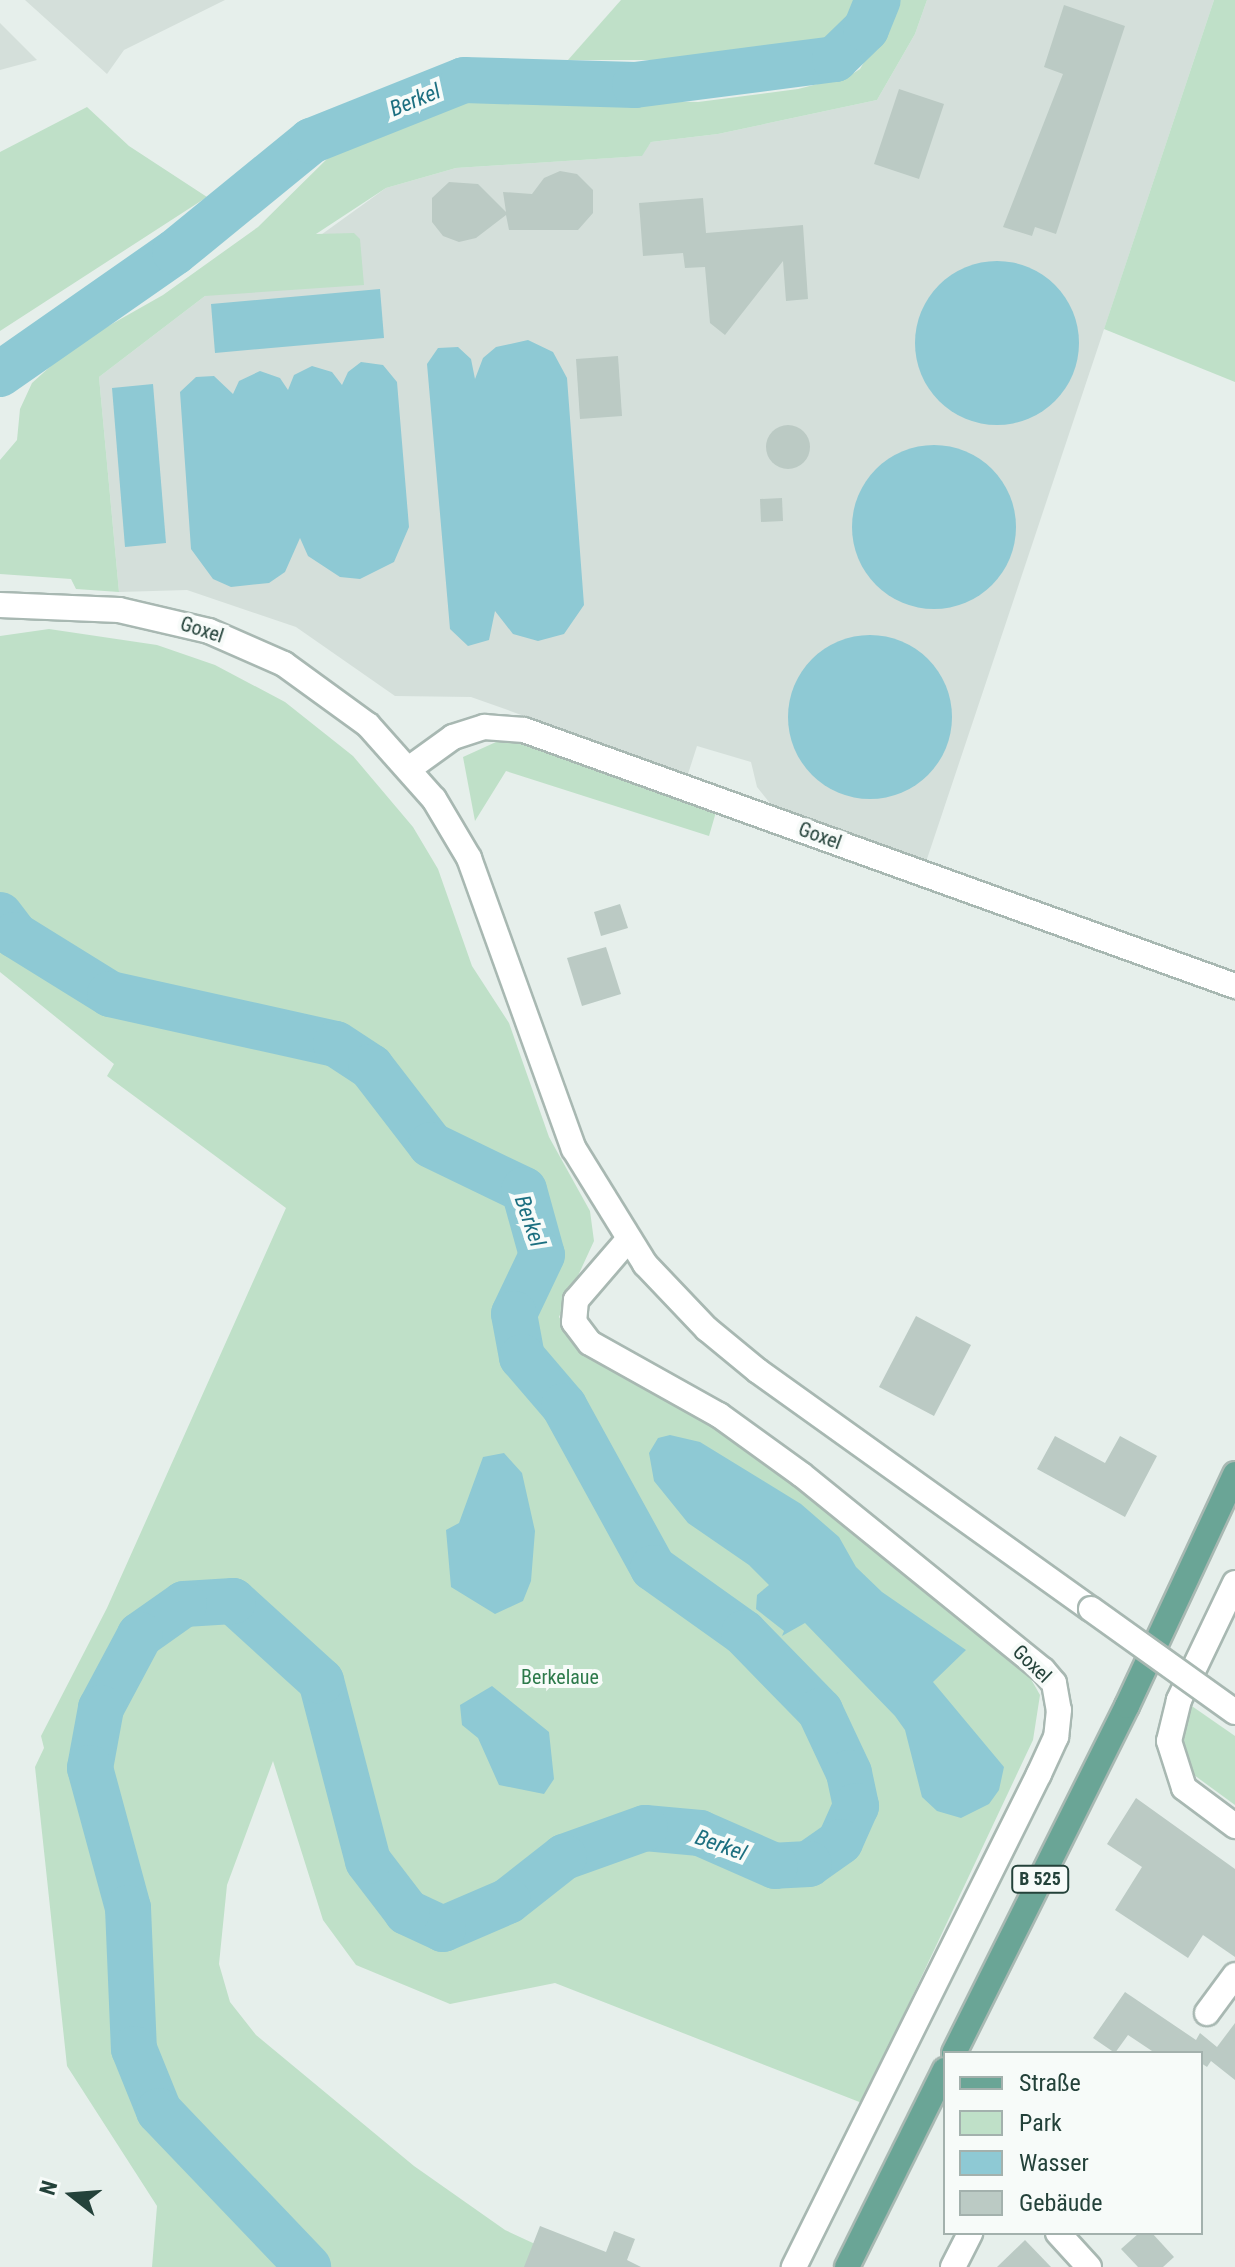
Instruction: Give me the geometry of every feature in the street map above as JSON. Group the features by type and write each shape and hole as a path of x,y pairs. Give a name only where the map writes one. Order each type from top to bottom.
{"main road":[{"name":"B 525","path":"955,2051 1133,1693 1235,1474"},
{"path":"847,2267 943,2074"}],"street":[{"name":"Goxel","path":"0,605 119,610 181,622 235,640 334,697 410,768 469,858 562,1121 586,1174 627,1241 665,1288 758,1371 1235,1712"},
{"name":"Goxel","path":"410,768 453,737 484,727 524,730 1235,986"},
{"name":"Goxel","path":"627,1241 576,1300 574,1322 590,1343 719,1415 802,1475 1043,1670 1054,1683 1059,1710 1056,1737 1039,1774 794,2267"},
{"path":"1235,1583 1170,1726 1170,1755 1184,1788 1235,1826"},
{"path":"1207,2013 1235,1975"},
{"path":"953,2267 969,2235"},
{"path":"1060,2235 1089,2267"}],"shaded area":[{"path":"25,0 225,0 124,50 107,74"},
{"path":"927,0 1214,0 926,862 773,807 757,787 751,762 697,746 688,774 471,697 395,696 296,627 187,590 119,592 99,377 205,296 318,237 386,188 456,168 641,156 651,142 718,134 877,100 915,34"},
{"path":"0,23 37,60 0,70"}],"green space":[{"path":"621,0 857,0 846,26 822,44 794,54 758,60 568,60"},
{"path":"900,0 927,0 915,34 877,100 718,134 651,142 642,156 456,168 386,188 316,234 354,233 360,239 364,285 205,296 99,377 119,592 76,589 71,579 0,574 0,460 17,440 20,409 32,383 73,346 163,295 258,227 335,151 363,136 479,97 698,102 798,89 849,76 860,69"},
{"path":"1214,0 1235,0 1235,382 1104,329"},
{"path":"87,107 129,146 207,197 0,331 0,152"},
{"name":"Berkelaue","path":"49,629 157,645 215,665 285,702 353,756 413,827 438,869 472,966 509,1023 549,1137 590,1211 594,1241 559,1317 578,1344 728,1431 1023,1665 1040,1695 1033,1740 862,2103 555,1983 450,2004 356,1965 323,1920 273,1761 227,1885 219,1964 230,2002 256,2035 414,2166 505,2230 535,2244 525,2267 152,2267 157,2206 67,2066 35,1767 44,1748 41,1736 107,1608 286,1208 107,1076 114,1064 0,972 0,636"},
{"path":"507,737 716,812 709,836 506,771 475,821 463,757"},
{"path":"1186,1702 1235,1736 1235,1805 1194,1775 1181,1742"}],"water":[{"path":"997,261 1028,267 1055,285 1073,312 1079,343 1073,374 1055,401 1028,419 997,425 966,419 939,401 921,374 915,343 921,312 939,285 966,267"},
{"path":"380,289 384,338 215,353 211,304"},
{"path":"528,340 553,352 567,378 584,605 564,634 538,641 513,634 495,611 489,640 468,646 450,629 427,364 438,348 458,347 471,359 475,379 483,358 496,347"},
{"path":"361,362 383,365 397,382 409,527 394,562 360,579 340,577 308,556 300,538 285,572 269,583 231,587 213,579 191,549 180,392 196,377 214,376 233,394 239,381 260,371 280,378 288,390 294,375 312,366 332,372 342,385 348,372"},
{"path":"153,384 166,543 125,547 112,388"},
{"path":"934,445 965,451 992,469 1010,496 1016,527 1010,558 992,585 965,603 934,609 903,603 876,585 858,558 852,527 858,496 876,469 903,451"},
{"path":"870,635 901,641 928,659 946,686 952,717 946,748 928,775 901,793 870,799 839,793 812,775 794,748 788,717 794,686 812,659 839,641"},
{"path":"670,1435 700,1442 801,1504 839,1537 856,1567 882,1592 966,1650 933,1682 1004,1767 999,1790 989,1804 961,1818 937,1811 922,1797 905,1730 895,1716 805,1623 782,1636 784,1631 756,1609 757,1595 769,1585 749,1565 688,1523 654,1481 649,1453 658,1438"},
{"path":"504,1453 522,1473 535,1531 531,1581 523,1601 495,1614 451,1587 446,1530 459,1523 483,1457"},
{"path":"492,1686 549,1732 554,1779 544,1794 499,1785 478,1738 462,1725 460,1705"}],"building":[{"path":"1064,5 1125,26 1056,234 1035,227 1032,236 1003,227 1063,74 1044,67"},
{"path":"899,89 944,104 919,179 874,164"},
{"path":"560,171 577,174 593,190 593,213 578,230 509,230 506,215 476,238 459,242 443,236 432,222 432,198 449,182 478,184 506,212 503,192 532,194 544,178"},
{"path":"703,198 706,233 803,225 808,299 786,301 783,261 725,335 710,323 705,267 685,268 683,253 643,256 639,203"},
{"path":"618,356 622,416 580,419 576,359"},
{"path":"788,425 803,432 810,447 803,462 788,469 773,462 766,447 773,432"},
{"path":"782,498 783,521 761,522 760,499"},
{"path":"620,904 628,928 601,936 594,912"},
{"path":"606,947 621,994 582,1006 567,958"},
{"path":"916,1316 971,1345 934,1416 879,1387"},
{"path":"1055,1436 1105,1463 1120,1436 1157,1456 1125,1517 1037,1469"},
{"path":"1136,1798 1235,1869 1235,1957 1203,1935 1188,1958 1115,1910 1142,1867 1107,1844"},
{"path":"1125,1992 1196,2040 1200,2033 1217,2047 1235,2023 1235,2080 1211,2061 1207,2067 1203,2064 1203,2051 1152,2051 1128,2035 1116,2051 1112,2051 1093,2038"},
{"path":"540,2226 606,2252 614,2231 635,2239 627,2260 641,2267 524,2267"},
{"path":"1137,2235 1154,2235 1174,2257 1163,2267 1138,2267 1121,2249"},
{"path":"1025,2240 1051,2267 997,2267"}],"waterway":[{"name":"Berkel","path":"0,374 175,252 311,141 464,80 635,85 835,59 866,29 878,0"},
{"name":"Berkel","path":"0,915 15,935 110,994 336,1044 371,1067 431,1145 524,1190 542,1255 514,1314 522,1357 564,1406 653,1568 744,1633 820,1711 849,1773 856,1806 840,1842 809,1864 775,1866 700,1833 645,1828 564,1857 508,1901 443,1929 407,1912 368,1861 321,1681 233,1601 184,1604 140,1635 101,1708 90,1768 128,1908 134,2049 159,2111 308,2267"}]}
